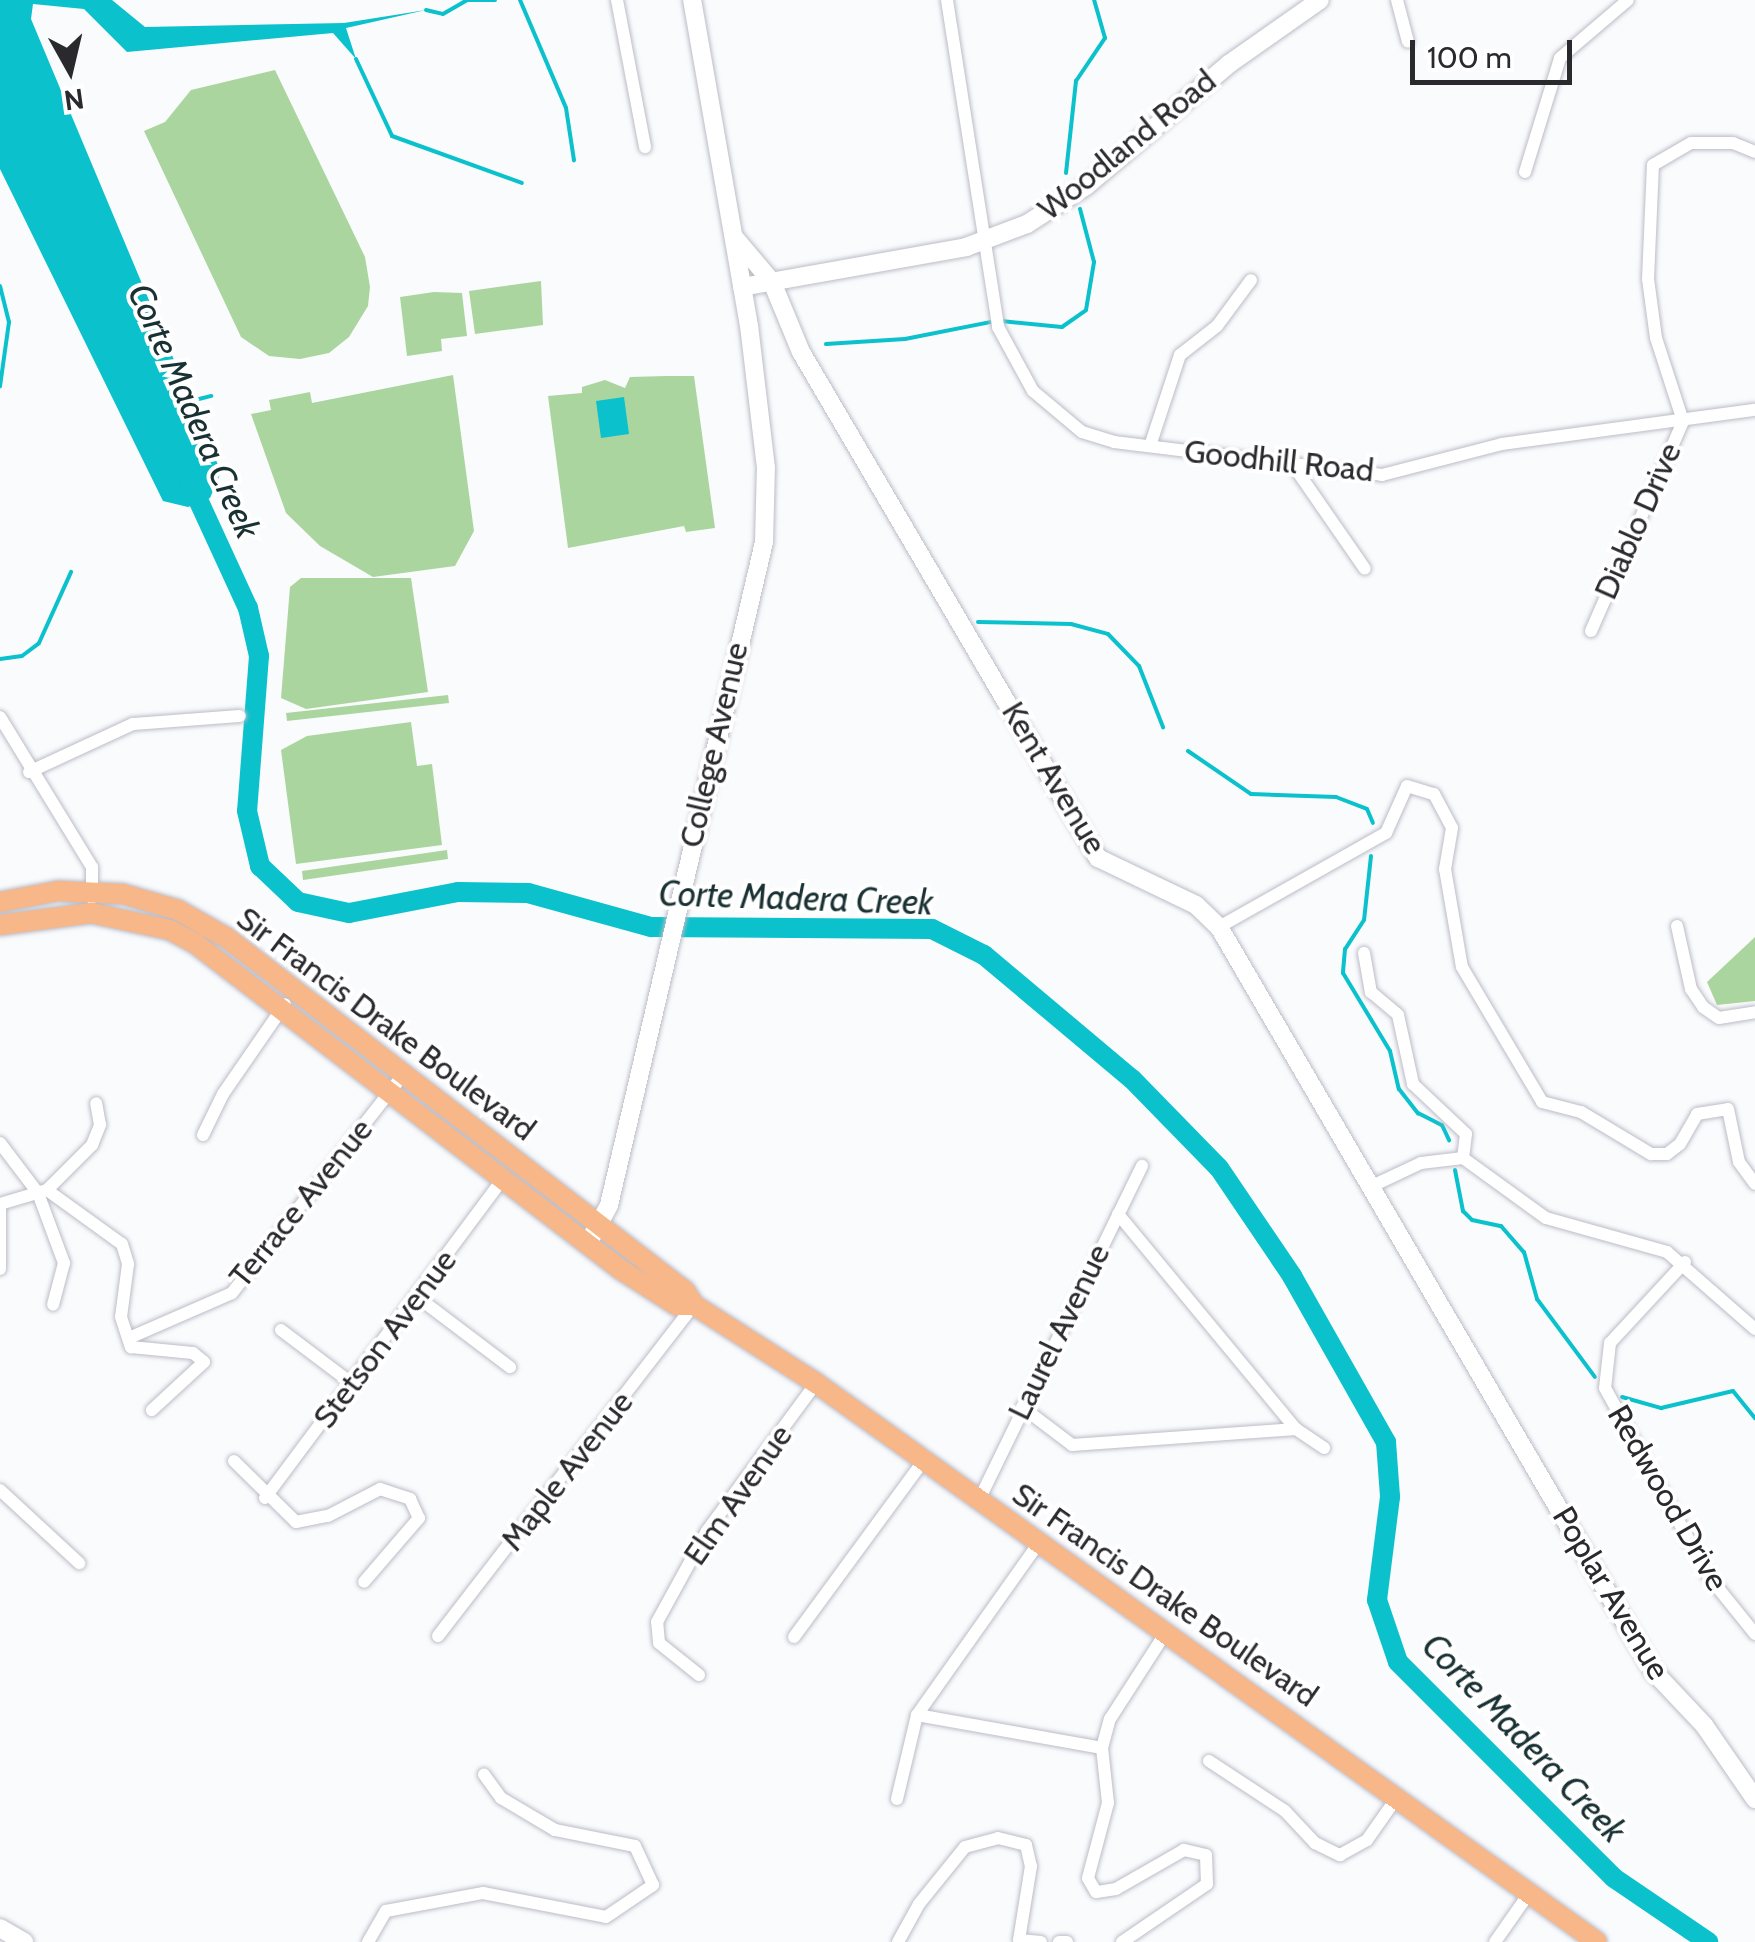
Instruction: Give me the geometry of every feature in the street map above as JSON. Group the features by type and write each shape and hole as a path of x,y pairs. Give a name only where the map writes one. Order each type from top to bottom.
{"main road":[{"name":"Sir Francis Drake Boulevard","path":"0,902 92,891 178,910 296,990 504,1179 586,1243 664,1298 694,1305 816,1383 1598,1942"},
{"name":"Sir Francis Drake Boulevard","path":"0,925 91,912 170,930 600,1226 686,1291 694,1305"}],"street":[{"path":"617,0 645,146"},
{"name":"College Avenue","path":"586,1243 600,1226 764,542 766,468 742,287 692,0"},
{"name":"Goodhill Road","path":"947,0 997,320 1014,364 1056,414 1097,438 1382,474 1502,444 1755,410"},
{"name":"Woodland Road","path":"742,287 982,243 1068,200 1229,64 1320,0"},
{"path":"1397,0 1408,42"},
{"path":"1525,172 1560,58 1628,0"},
{"name":"Diablo Drive","path":"1591,631 1683,421 1656,338 1648,279 1653,166 1691,144 1733,144 1755,152"},
{"name":"Kent Avenue","path":"734,237 772,282 801,352 1098,858 1196,905 1218,927 1542,1479"},
{"path":"1150,446 1180,355 1217,326 1251,280"},
{"path":"1293,465 1365,568"},
{"path":"29,772 132,724 240,716"},
{"path":"0,717 29,772 88,860 91,912"},
{"path":"1218,927 1386,832 1406,786 1434,794 1452,828 1445,869 1462,967 1542,1102 1581,1112 1650,1154 1667,1154 1680,1144 1697,1114 1728,1109 1738,1162 1755,1184"},
{"path":"1676,926 1691,989 1703,1007 1720,1018 1755,1012"},
{"path":"1364,952 1371,992 1398,1015 1414,1084 1466,1134 1463,1158"},
{"path":"204,1136 296,990"},
{"name":"Terrace Avenue","path":"128,1338 232,1293 397,1083"},
{"path":"0,1269 0,1204 43,1191 92,1144 100,1125 96,1103"},
{"path":"0,1142 43,1191 122,1244 128,1264 120,1317 137,1352 202,1358 201,1368 152,1410"},
{"path":"1370,1187 1421,1163 1463,1158 1546,1218 1684,1262 1755,1329"},
{"name":"Laurel Avenue","path":"979,1500 1142,1166"},
{"name":"Stetson Avenue","path":"265,1498 504,1179"},
{"path":"43,1191 64,1263 52,1306"},
{"path":"1118,1214 1296,1429 1324,1448"},
{"name":"Redwood Drive","path":"1684,1262 1610,1343 1605,1388 1710,1578 1755,1634"},
{"path":"416,1296 510,1367"},
{"name":"Maple Avenue","path":"438,1636 694,1305"},
{"path":"281,1330 351,1383"},
{"name":"Elm Avenue","path":"698,1675 659,1644 663,1610 707,1531 816,1383"},
{"path":"1022,1407 1072,1444 1296,1429"},
{"path":"234,1460 265,1498 296,1522 328,1516 380,1489 410,1499 419,1518 364,1582"},
{"path":"794,1636 924,1460"},
{"name":"Poplar Avenue","path":"1542,1479 1654,1672 1704,1724 1755,1799"},
{"path":"0,1490 79,1563"},
{"path":"897,1799 917,1715 1039,1543"},
{"path":"1122,1942 1198,1895 1207,1884 1206,1855 1184,1850 1116,1889 1096,1892 1088,1878 1108,1803 1102,1748 1117,1704 1166,1632"},
{"path":"917,1715 1102,1748"},
{"path":"1209,1762 1285,1811 1315,1843 1340,1855 1367,1840 1398,1796"},
{"path":"368,1942 386,1911 483,1892 606,1917 653,1885 634,1846 556,1830 502,1798 484,1775"},
{"path":"898,1942 919,1904 965,1848 998,1838 1026,1845 1032,1866 1019,1940 1040,1942"},
{"path":"1495,1942 1530,1892"},
{"path":"0,1928 24,1942"},
{"path":"1059,1942 1067,1942"}],"green space":[{"path":"275,70 365,257 370,287 368,306 349,337 329,353 300,359 269,356 241,337 144,131 165,122 191,90"},
{"path":"541,281 543,325 475,334 469,291"},
{"path":"462,293 467,336 441,339 442,351 407,356 400,297"},
{"path":"453,375 474,531 455,566 373,577 320,546 286,513 251,414 271,410 269,400 310,392 312,403"},
{"path":"694,376 715,528 686,532 684,526 568,548 548,396 582,393 582,387 605,380 625,388 630,377"},
{"path":"301,578 411,578 428,692 306,709 281,698 290,587"},
{"path":"448,695 449,703 287,721 286,713"},
{"path":"411,722 417,766 432,764 442,845 296,864 281,750 307,736"},
{"path":"447,850 448,859 303,880 302,871"},
{"path":"1755,937 1755,1001 1717,1005 1707,982"}],"water":[{"name":"Corte Madera Creek","path":"0,0 112,0 145,27 344,23 426,10 346,28 356,59 333,33 127,52 84,9 33,4 31,19 221,472 210,498 188,507 163,501 0,169"},
{"path":"624,397 629,434 601,438 596,401"}],"waterway":[{"path":"426,10 443,14 467,0 495,0"},
{"path":"520,0 566,108 574,160"},
{"path":"1066,173 1076,81 1105,38 1094,0"},
{"path":"356,59 392,136 522,183"},
{"path":"1001,321 1062,327 1086,310 1094,262 1080,209"},
{"path":"0,286 9,322 0,386"},
{"path":"826,344 905,339 991,322"},
{"path":"191,401 211,396"},
{"name":"Corte Madera Creek","path":"189,480 248,608 259,656 247,811 260,866 298,902 349,913 458,892 528,893 651,927 932,929 984,955 1132,1079 1219,1168 1292,1276 1386,1442 1390,1497 1377,1600 1398,1662 1614,1878 1708,1942"},
{"path":"0,659 22,656 39,643 71,572"},
{"path":"978,622 1071,624 1108,634 1139,666 1163,727"},
{"path":"1188,751 1251,794 1336,797 1367,809 1373,823"},
{"path":"1371,856 1364,920 1345,949 1343,973 1390,1051 1399,1089 1418,1113 1442,1125 1449,1140"},
{"path":"1455,1170 1463,1211 1472,1220 1501,1226 1524,1252 1537,1299 1595,1377"},
{"path":"1622,1397 1661,1408 1733,1391 1755,1418"}]}
